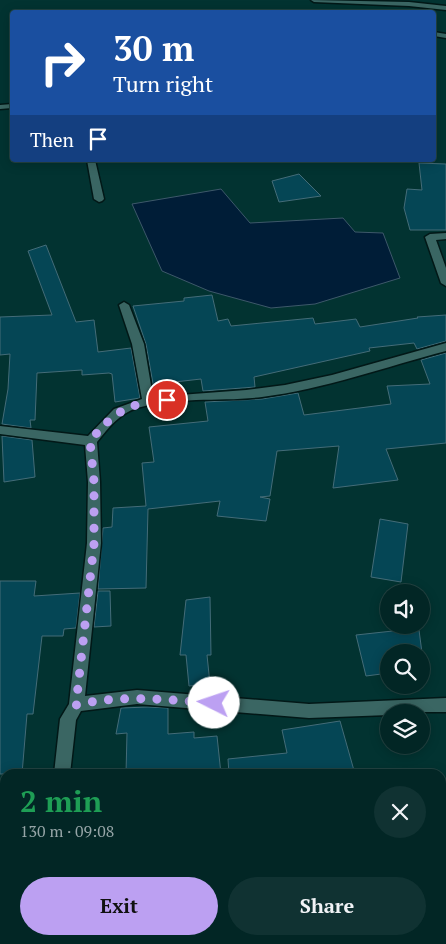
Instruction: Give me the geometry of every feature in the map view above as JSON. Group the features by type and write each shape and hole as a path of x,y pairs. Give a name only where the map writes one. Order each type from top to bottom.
{"street":[{"path":"314,0 409,4 446,8"},
{"path":"387,4 388,10"},
{"path":"91,162 99,199"},
{"path":"446,236 430,237 446,283"},
{"path":"124,304 138,344 148,401"},
{"path":"63,769 68,719 76,705 94,544 94,482 90,441 100,429 121,410 148,401 260,393 327,382 398,359 446,347"},
{"path":"0,430 90,441"},
{"path":"76,705 137,697 309,711 446,705"}],"water":[{"path":"221,189 250,223 343,218 355,232 383,233 400,278 315,304 271,308 209,291 162,271 132,204"}],"building":[{"path":"419,163 446,164 446,230 410,230 404,208 407,189 422,190"},
{"path":"299,174 321,196 279,202 272,181"},
{"path":"46,245 76,322 94,320 98,352 131,348 140,398 115,402 112,374 109,373 82,375 82,370 37,373 35,420 30,420 31,428 2,424 8,389 10,354 0,355 0,317 52,315 28,251"},
{"path":"212,295 218,321 228,319 231,326 313,318 315,324 356,319 360,327 417,317 446,315 446,341 417,349 414,343 369,348 370,351 254,377 255,387 203,391 201,379 157,384 159,395 155,395 146,344 133,306 184,301 184,298"},
{"path":"446,353 446,443 386,449 398,480 333,488 339,446 277,451 270,496 260,497 270,499 266,521 217,516 220,501 148,509 146,588 98,589 103,528 112,527 113,508 146,506 142,463 154,462 149,427 208,421 205,402 262,399 298,393 304,415 391,404 387,386 430,384 421,360"},
{"path":"2,436 32,440 35,477 4,482"},
{"path":"380,519 408,524 401,582 371,577"},
{"path":"0,581 36,581 34,596 80,593 76,628 64,629 63,636 42,636 33,714 27,714 22,769 0,769"},
{"path":"98,591 110,591 111,626 94,627"},
{"path":"210,597 211,655 207,655 210,684 189,686 186,655 180,655 186,600"},
{"path":"380,632 380,634 420,634 421,644 380,644 380,674 366,676 356,635"},
{"path":"121,708 168,708 168,734 194,732 194,738 217,736 220,769 126,769 127,733 116,734"},
{"path":"340,721 354,769 229,769 228,759 287,753 282,730"}],"route":[{"path":"167,400 148,401 121,410 90,441 94,482 94,544 76,705 137,697 214,703"}]}
